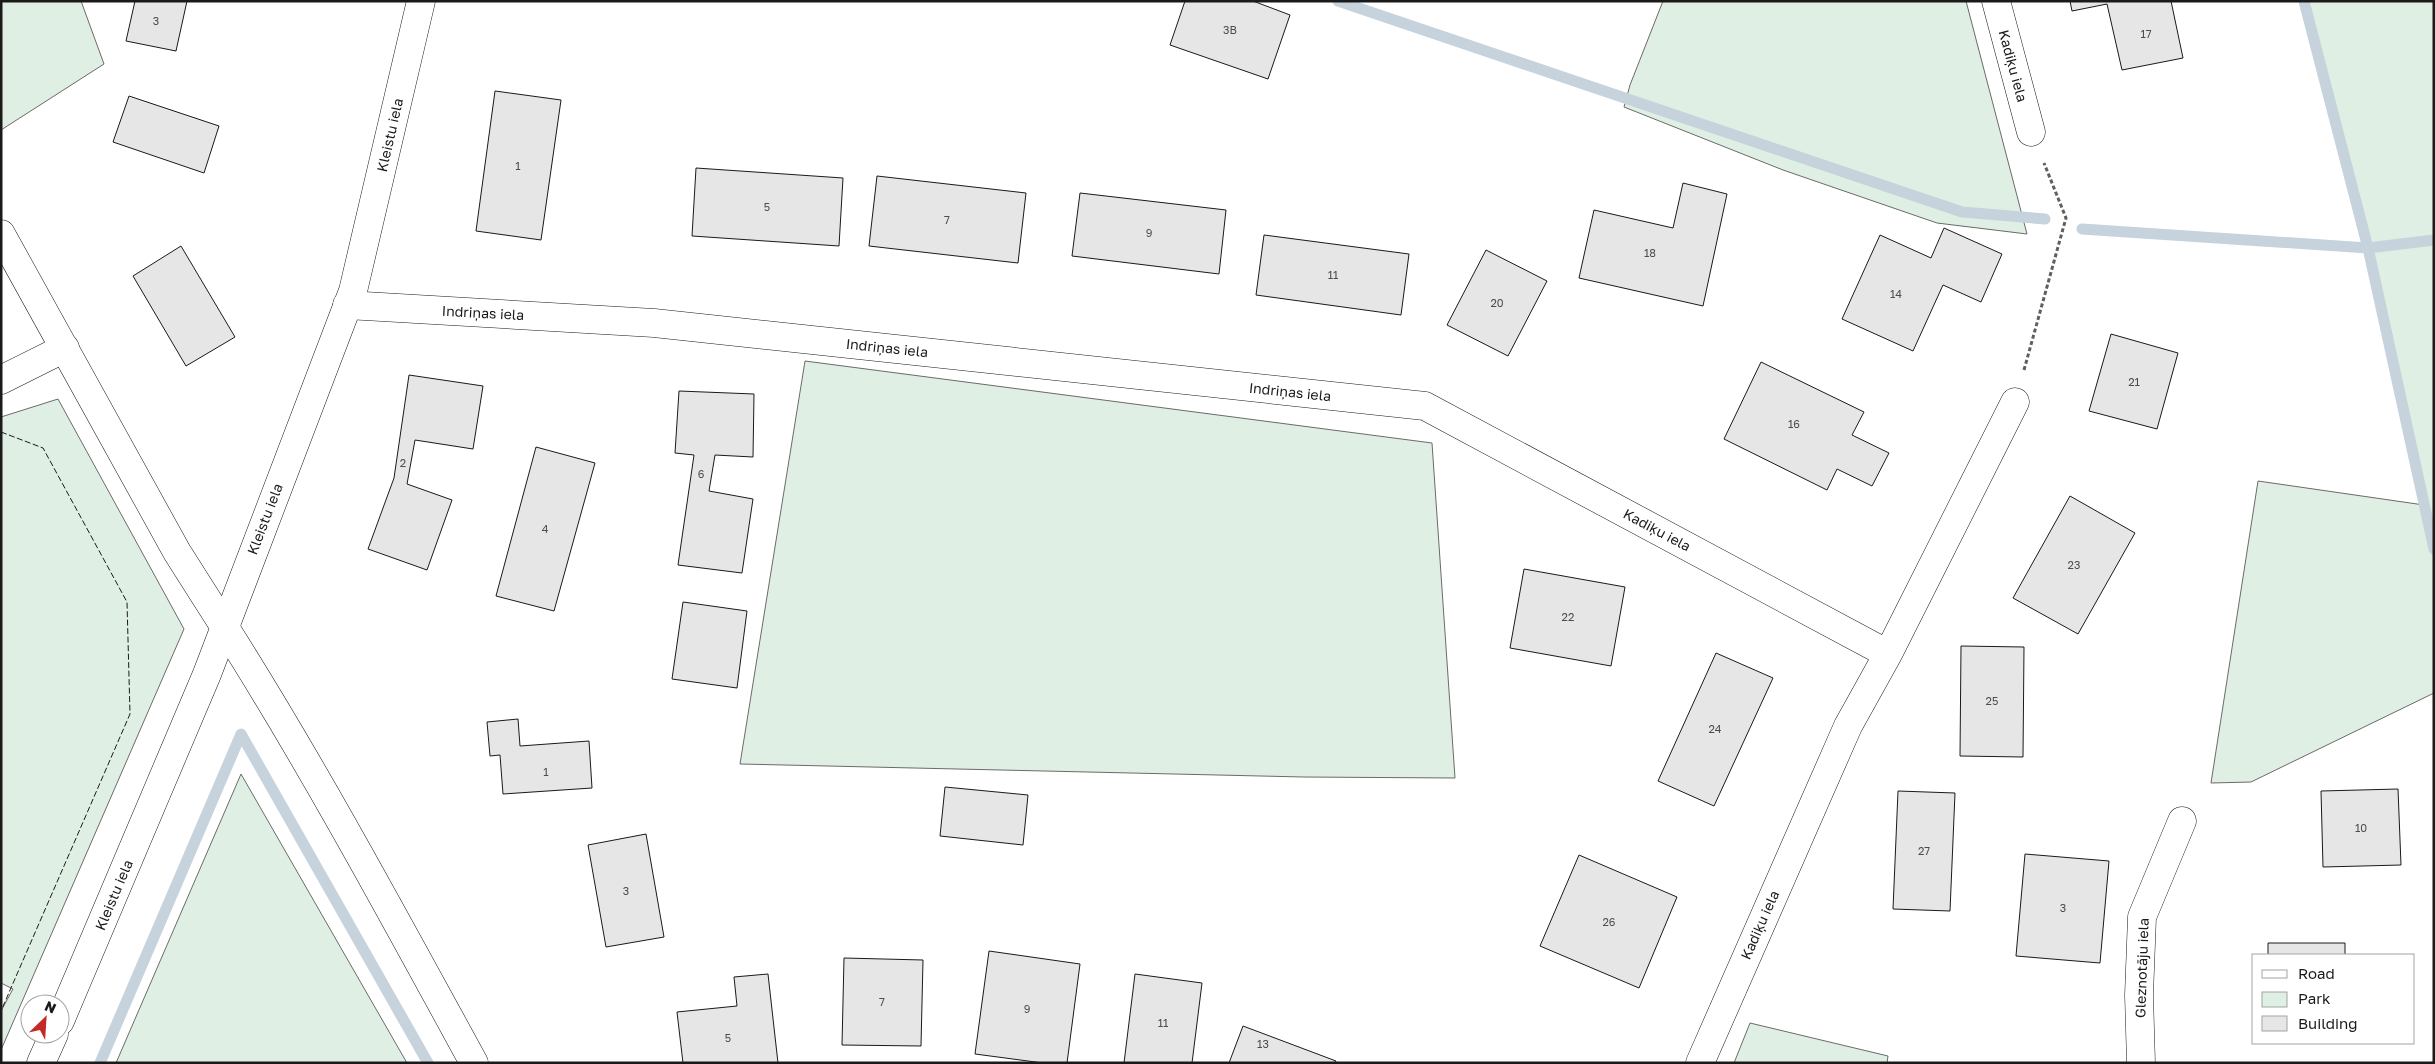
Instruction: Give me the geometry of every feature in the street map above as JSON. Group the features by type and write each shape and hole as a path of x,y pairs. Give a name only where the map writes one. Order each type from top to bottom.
{"street":[{"name":"Kleistu iela","path":"70,997 207,674 347,305 355,281 421,1"},
{"name":"Kadiķu iela","path":"1996,1 2031,132"},
{"path":"1,234 177,552 278,711 339,816 474,1063"},
{"name":"Indriņas iela","path":"347,305 654,323 1425,406"},
{"path":"1,380 65,348"},
{"name":"Kadiķu iela","path":"1700,1063 1848,726 1888,654 2015,402"},
{"name":"Kadiķu iela","path":"1425,406 1888,654"},
{"name":"Gleznotāju iela","path":"2141,1063 2139,995 2142,917 2182,821"},
{"path":"41,1063 50,1044"}],"path":[{"path":"2015,402 2066,218 2031,132"}],"green space":[{"path":"1,1 81,1 104,64 1,130"},
{"path":"1663,1 1966,1 2027,234 1937,223 1783,170 1624,107 1630,85"},
{"path":"2305,1 2434,1 2434,693 2251,782 2211,783 2258,481 2424,505 2368,248"},
{"path":"805,361 1432,443 1455,778 1304,777 740,764"},
{"path":"58,399 184,629 25,994 20,994 20,1006 1,1050 1,1011 13,989 1,983 1,417"},
{"path":"241,774 407,1063 116,1063"},
{"path":"1750,1023 1888,1056 1887,1063 1734,1063"}],"building":[{"path":"135,1 187,1 176,51 126,41"},
{"path":"1185,1 1253,1 1290,15 1268,79 1170,45"},
{"path":"2070,1 2171,1 2183,58 2122,70 2107,4 2072,11"},
{"path":"495,91 561,100 541,240 476,231"},
{"path":"129,96 219,126 204,173 113,142"},
{"path":"696,168 843,178 839,246 692,236"},
{"path":"877,176 1026,193 1018,263 869,246"},
{"path":"1683,183 1727,194 1703,306 1579,278 1594,210 1673,228"},
{"path":"1080,193 1226,210 1219,274 1072,256"},
{"path":"1944,228 2002,254 1981,302 1943,285 1913,351 1842,319 1880,235 1931,258"},
{"path":"1264,235 1409,254 1401,315 1256,295"},
{"path":"181,246 235,337 186,366 133,276"},
{"path":"1486,250 1547,281 1508,356 1447,325"},
{"path":"2111,334 2178,353 2157,429 2089,411"},
{"path":"1761,362 1864,412 1852,435 1889,453 1872,486 1837,469 1827,490 1724,439"},
{"path":"409,375 483,386 473,449 415,440 407,484 452,500 427,570 368,549 394,478"},
{"path":"679,391 754,394 753,457 715,455 709,491 753,499 742,573 678,565 694,455 675,453"},
{"path":"536,447 595,463 554,611 496,596"},
{"path":"2070,496 2135,533 2078,634 2013,598"},
{"path":"1524,569 1625,587 1611,666 1510,648"},
{"path":"683,602 747,611 737,688 672,679"},
{"path":"1961,646 2024,647 2023,757 1960,756"},
{"path":"1716,653 1773,678 1714,806 1658,781"},
{"path":"518,719 520,746 589,741 592,788 503,794 500,755 490,756 487,722"},
{"path":"945,787 1028,795 1023,845 940,836"},
{"path":"2398,789 2401,865 2323,867 2321,791"},
{"path":"1898,791 1955,793 1950,911 1893,909"},
{"path":"646,834 664,937 606,947 588,845"},
{"path":"2025,854 2109,861 2100,963 2016,956"},
{"path":"1579,855 1677,897 1639,988 1540,946"},
{"path":"2268,943 2345,943 2345,954 2268,954"},
{"path":"989,951 1080,964 1067,1063 1043,1063 975,1054"},
{"path":"844,958 923,960 921,1046 842,1045"},
{"path":"768,974 778,1063 683,1063 677,1012 737,1006 734,977"},
{"path":"1135,974 1202,983 1192,1063 1124,1063"},
{"path":"1243,1026 1336,1061 1335,1063 1229,1063"}],"waterway":[{"path":"1338,1 1962,212 2045,219"},
{"path":"2304,1 2368,248 2434,549"},
{"path":"2082,229 2368,248 2434,240"},
{"path":"100,1063 241,734 428,1063"}],"fence":[{"path":"1,432 43,448 127,602 130,714 1,1011"}]}
